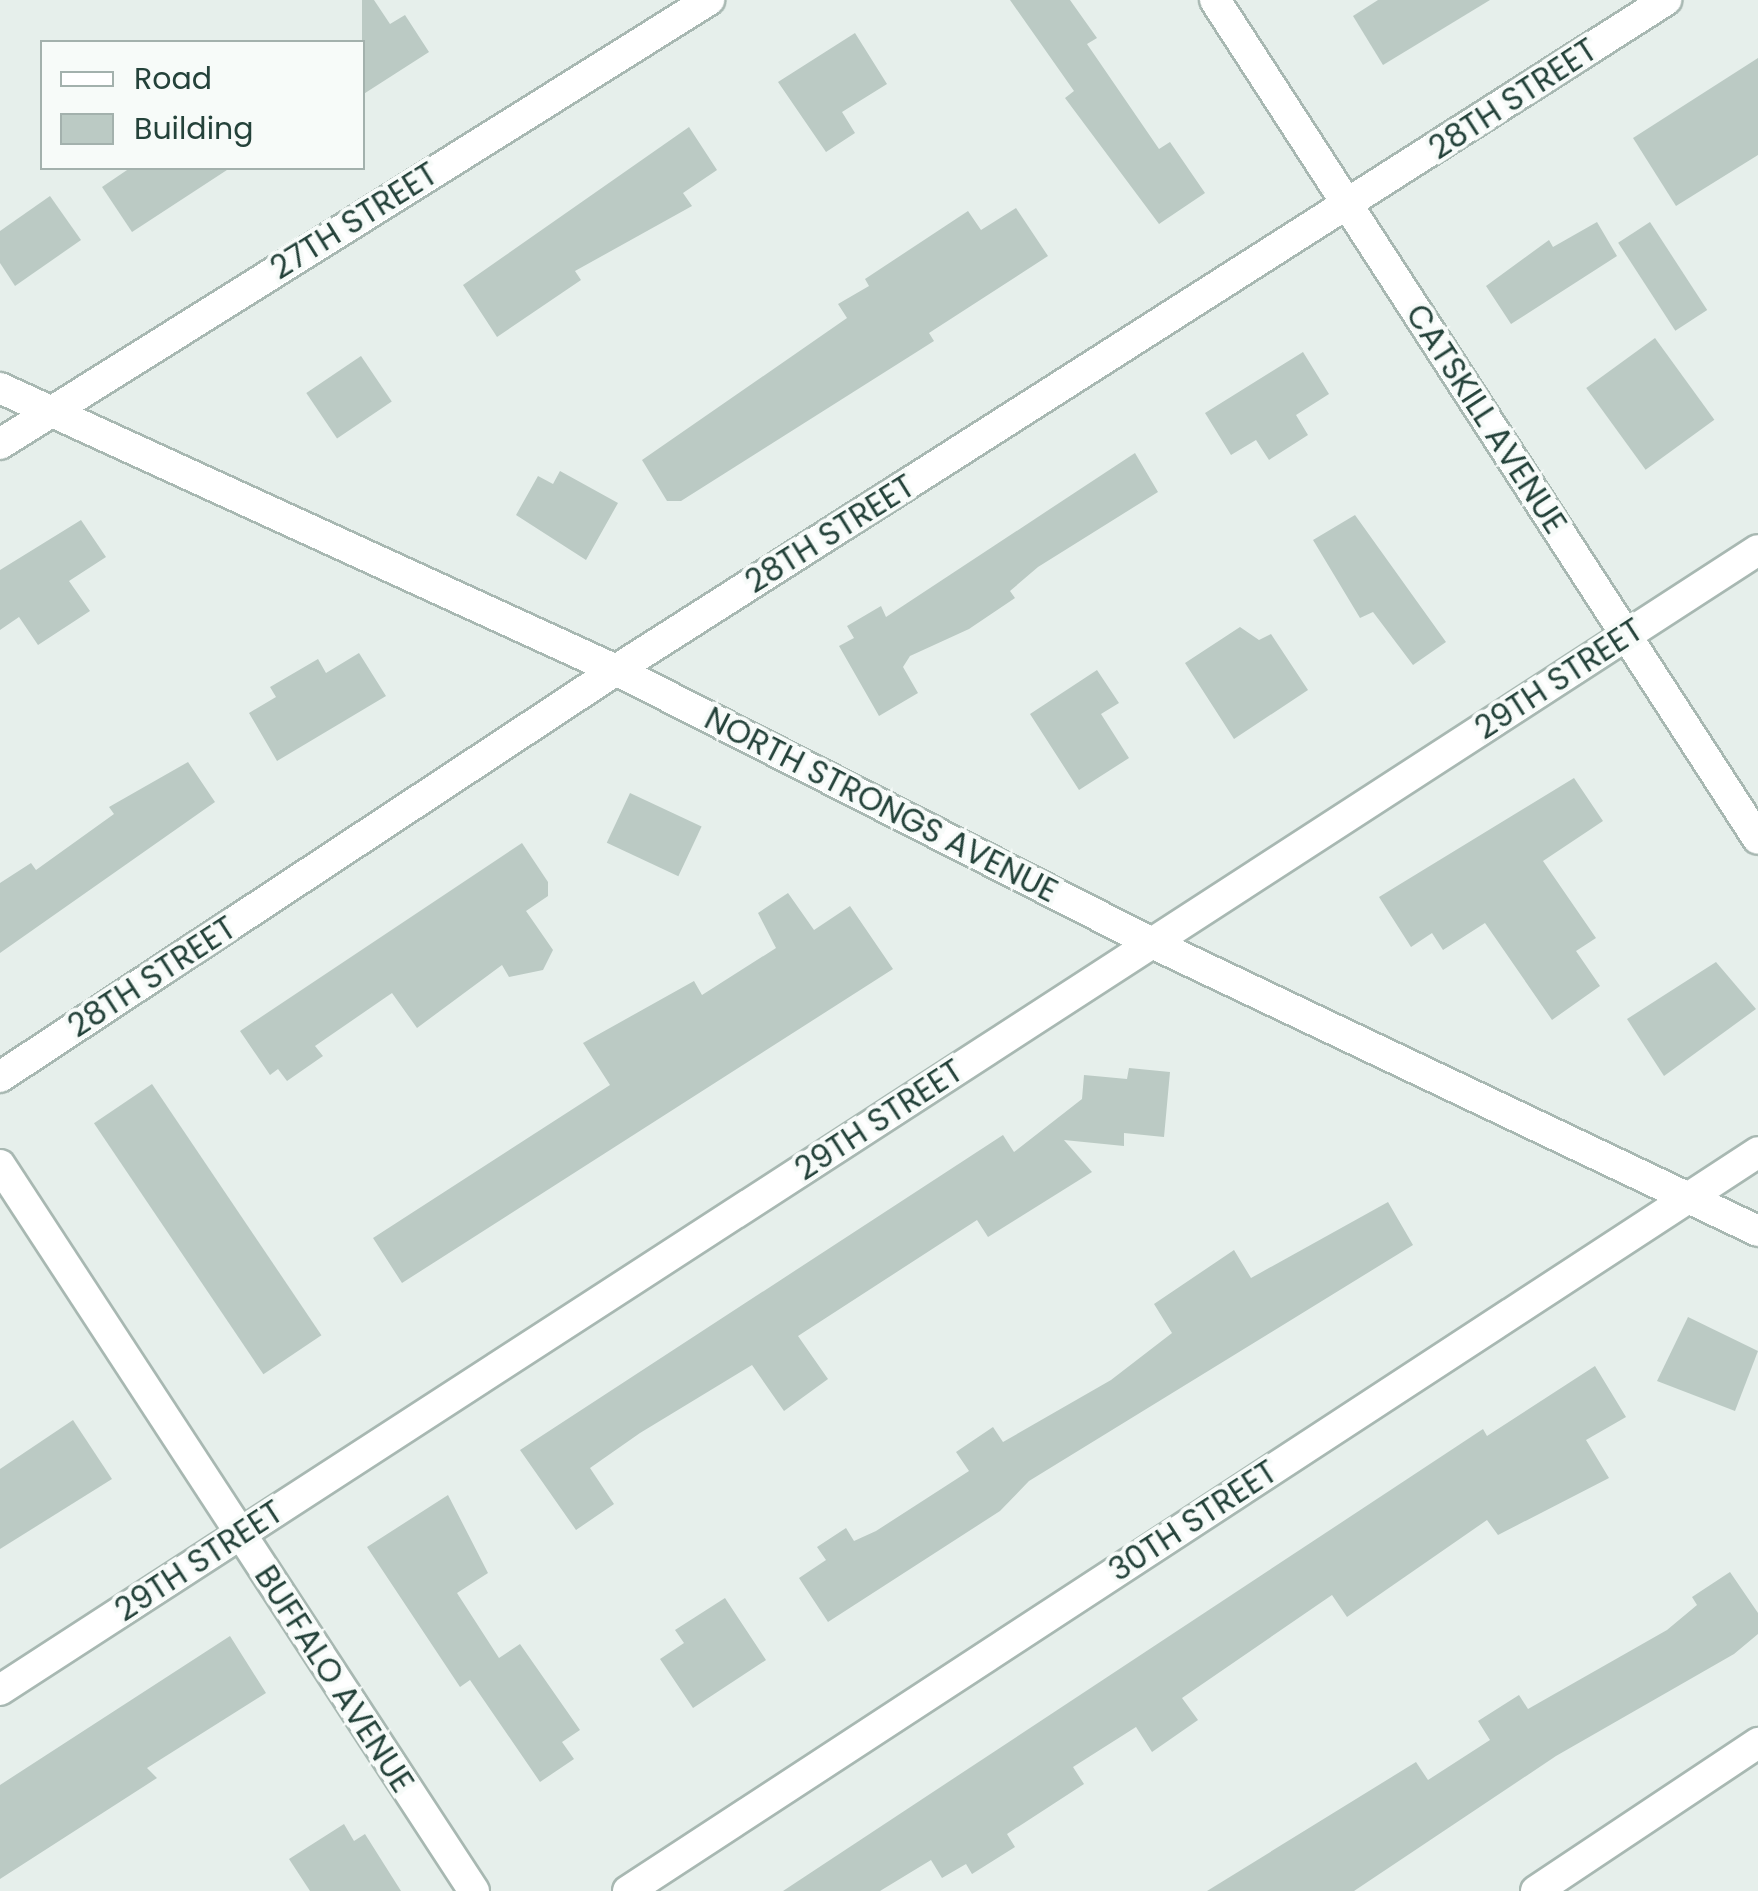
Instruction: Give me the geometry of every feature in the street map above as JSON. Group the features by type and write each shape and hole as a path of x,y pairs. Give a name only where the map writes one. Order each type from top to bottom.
{"street":[{"name":"27TH STREET","path":"0,444 709,0"},
{"name":"CATSKILL AVENUE","path":"1214,0 1758,838"},
{"name":"28TH STREET","path":"0,1077 616,670 1666,0"},
{"name":"NORTH STRONGS AVENUE","path":"0,388 616,670 1152,943 1694,1194 1758,1230"},
{"name":"29TH STREET","path":"0,1690 1758,550"},
{"name":"30TH STREET","path":"628,1891 1758,1152"},
{"name":"BUFFALO AVENUE","path":"0,1165 474,1891"},
{"path":"1536,1891 1758,1743"}],"building":[{"path":"362,0 374,0 390,24 405,15 429,52 365,93"},
{"path":"1010,0 1070,0 1097,38 1087,44 1159,149 1170,142 1205,193 1159,224 1065,98 1074,91"},
{"path":"1378,0 1490,0 1383,65 1353,16"},
{"path":"855,33 887,84 842,112 855,133 826,152 778,82"},
{"path":"1758,58 1758,155 1676,206 1633,138"},
{"path":"689,127 717,170 683,193 692,206 575,271 581,280 497,337 463,285"},
{"path":"127,170 227,170 132,232 102,187"},
{"path":"50,196 81,240 15,286 0,263 0,231"},
{"path":"1016,208 1048,256 929,333 934,341 681,501 667,501 642,460 847,318 838,304 869,286 865,279 968,211 981,230"},
{"path":"1597,222 1617,256 1511,324 1486,286 1549,240 1553,247"},
{"path":"1650,222 1707,310 1675,331 1618,243"},
{"path":"1655,338 1714,420 1646,470 1586,388"},
{"path":"1303,352 1329,394 1296,415 1308,435 1269,460 1256,440 1231,455 1205,413"},
{"path":"361,356 392,402 337,439 306,393"},
{"path":"1135,453 1158,492 1038,567 1010,591 1015,598 969,629 910,656 903,667 918,693 879,716 839,646 854,638 847,626 881,606 886,617"},
{"path":"560,471 618,503 586,560 516,515 538,476 553,484"},
{"path":"1355,515 1446,642 1413,665 1373,612 1360,618 1313,540"},
{"path":"81,520 106,557 69,581 90,611 38,645 19,617 0,630 0,570"},
{"path":"1240,627 1259,640 1271,634 1308,690 1234,739 1185,663"},
{"path":"359,653 386,696 277,761 249,713 276,697 270,687 318,659 326,673"},
{"path":"1097,670 1119,703 1101,714 1129,758 1079,790 1030,714"},
{"path":"188,762 215,802 0,953 0,883 31,863 36,870 114,814 109,807"},
{"path":"1574,778 1603,821 1543,861 1596,938 1576,951 1600,986 1552,1020 1485,923 1443,950 1432,933 1411,947 1379,897"},
{"path":"630,793 702,826 678,876 607,843"},
{"path":"522,843 548,882 548,896 526,911 553,950 543,970 509,977 502,965 417,1028 392,993 315,1046 323,1056 287,1081 278,1069 270,1075 240,1031"},
{"path":"788,893 814,930 850,906 893,969 402,1283 373,1238 610,1085 583,1043 694,981 702,995 776,948 758,913"},
{"path":"1716,962 1756,1009 1664,1076 1627,1019"},
{"path":"1129,1068 1170,1072 1164,1137 1124,1133 1124,1146 1064,1140 1092,1172 988,1237 977,1220 798,1336 828,1379 784,1411 752,1365 640,1433 590,1468 614,1504 576,1530 520,1450 1003,1135 1014,1152 1082,1099 1084,1075 1127,1079"},
{"path":"152,1084 321,1335 263,1374 94,1123"},
{"path":"1388,1202 1413,1245 1029,1481 1000,1511 828,1622 799,1578 826,1560 817,1547 846,1528 854,1541 876,1531 969,1471 956,1452 993,1427 1003,1442 1111,1380 1172,1333 1154,1304 1234,1250 1251,1278"},
{"path":"1688,1317 1758,1351 1735,1411 1657,1381"},
{"path":"1595,1366 1626,1417 1586,1440 1609,1478 1498,1535 1487,1520 1347,1617 1332,1595 1182,1698 1198,1720 1152,1752 1136,1727 1073,1767 1084,1784 1007,1834 1015,1847 972,1874 966,1864 942,1878 931,1860 880,1891 783,1891 1483,1429 1487,1436"},
{"path":"73,1420 112,1479 0,1549 0,1469"},
{"path":"448,1495 488,1573 457,1593 499,1658 520,1644 580,1730 562,1742 574,1759 540,1782 470,1680 460,1687 367,1547"},
{"path":"1730,1572 1758,1613 1758,1634 1734,1654 1556,1756 1354,1891 1207,1891 1416,1762 1428,1780 1490,1740 1478,1721 1519,1695 1528,1709 1667,1630 1697,1605 1692,1597"},
{"path":"725,1598 766,1660 693,1708 660,1659 684,1643 675,1630"},
{"path":"230,1636 266,1693 147,1768 157,1778 0,1879 0,1785"},
{"path":"344,1824 354,1841 365,1834 401,1891 310,1891 289,1859"}]}
